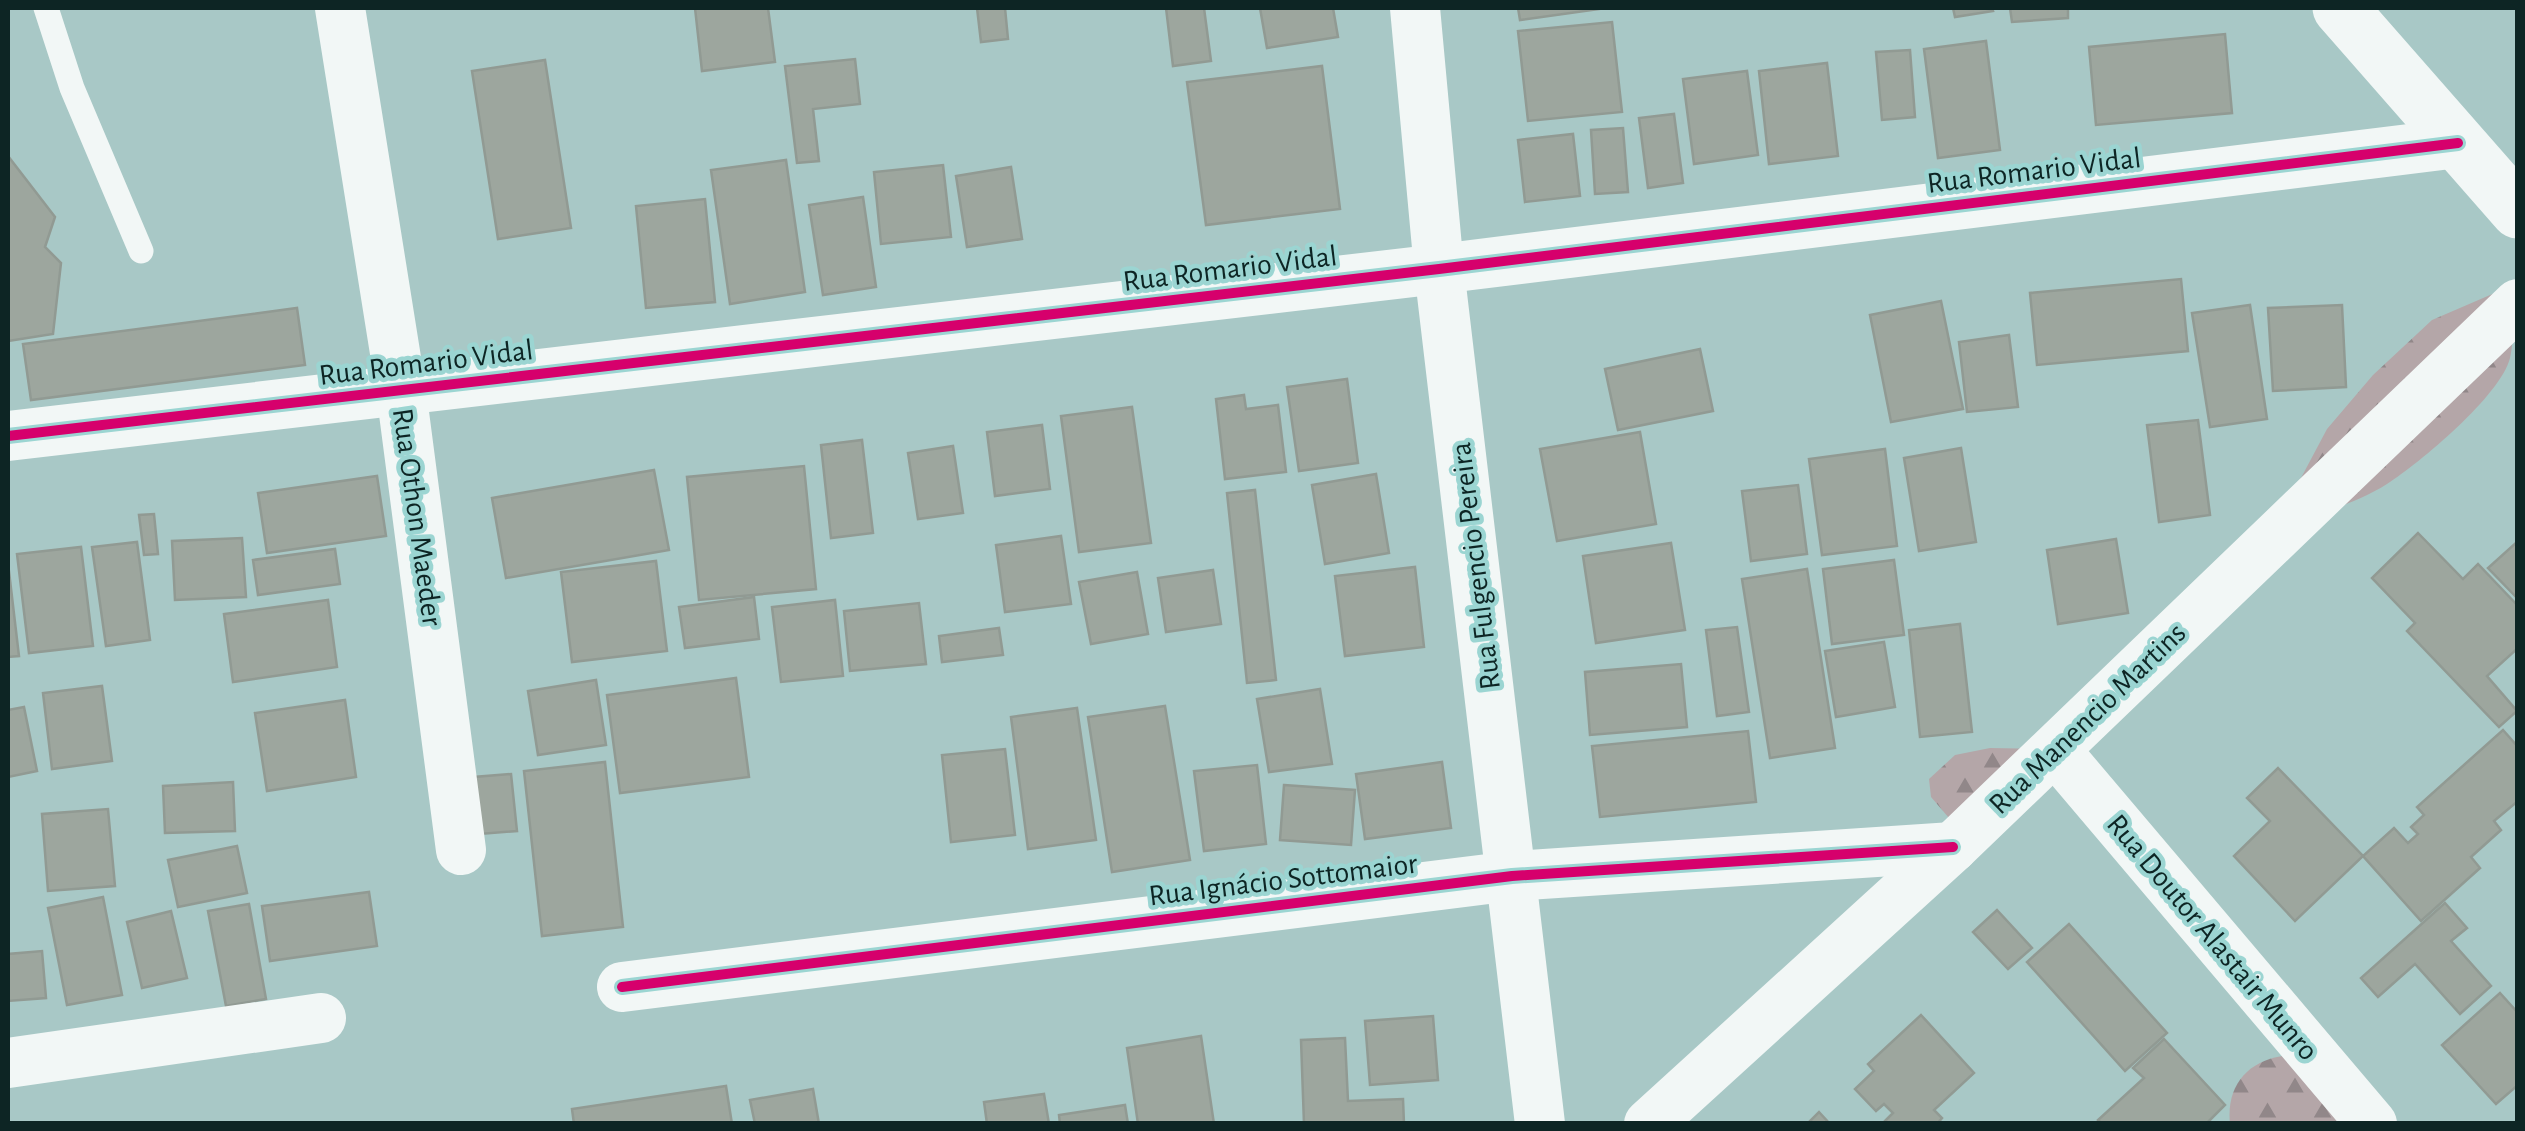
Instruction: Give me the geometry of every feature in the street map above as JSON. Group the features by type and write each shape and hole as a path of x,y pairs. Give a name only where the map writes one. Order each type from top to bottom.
{"street":[{"name":"Rua Othon Maeder","path":"340,8 401,390 462,850"},
{"name":"Rua Fulgencio Pereira","path":"1414,8 1439,269 1540,1124"},
{"path":"2340,8 2518,211"},
{"name":"Rua Romario Vidal","path":"8,436 1439,269 2458,143"},
{"name":"Rua Manencio Martins","path":"1649,1124 1953,847 2518,304"},
{"name":"Rua Doutor Alastair Munro","path":"2055,750 2372,1124"},
{"name":"Rua Ignácio Sottomaior","path":"622,986 1512,876 1953,847"},
{"path":"8,1063 321,1018"}],"lane":[{"path":"46,8 72,88 142,251"}],"green space":[{"path":"2504,289 2512,332 2510,358 2492,390 2458,427 2387,484 2332,510 2293,493 2327,429 2373,375 2432,320"},
{"path":"1990,748 2047,749 2063,778 2037,798 1955,825 1931,797 1929,779 1955,755"},
{"path":"2282,1056 2356,1123 2230,1124 2231,1099 2241,1078 2258,1064"}],"building":[{"path":"695,8 768,8 775,62 702,71"},
{"path":"977,8 1005,8 1008,39 981,42"},
{"path":"1166,8 1204,8 1211,61 1173,66"},
{"path":"1260,8 1333,8 1338,37 1267,48"},
{"path":"1518,8 1606,8 1520,20"},
{"path":"1953,8 1992,8 1993,11 1955,17"},
{"path":"2010,8 2068,8 2068,18 2012,22"},
{"path":"1612,22 1622,112 1528,121 1518,31"},
{"path":"2225,34 2232,113 2096,125 2089,47"},
{"path":"1986,41 2000,150 1938,158 1924,49"},
{"path":"1910,50 1915,117 1882,120 1876,52"},
{"path":"855,59 860,104 813,109 819,161 797,163 785,66"},
{"path":"545,60 571,228 498,239 472,71"},
{"path":"1827,63 1838,156 1769,164 1759,71"},
{"path":"1322,66 1340,209 1206,225 1187,82"},
{"path":"1747,71 1758,155 1694,164 1683,79"},
{"path":"1674,114 1683,183 1648,188 1639,118"},
{"path":"1623,128 1628,192 1595,194 1591,130"},
{"path":"1573,134 1580,196 1525,202 1518,140"},
{"path":"8,156 55,217 45,247 61,263 53,334 8,341"},
{"path":"786,160 805,292 730,304 711,170"},
{"path":"943,165 951,237 881,244 874,172"},
{"path":"1011,167 1022,239 967,247 956,176"},
{"path":"863,197 876,287 823,295 809,205"},
{"path":"705,199 715,302 646,308 636,206"},
{"path":"2181,279 2188,351 2037,365 2030,293"},
{"path":"1941,301 1963,409 1891,422 1870,315"},
{"path":"2250,305 2267,419 2210,427 2192,313"},
{"path":"2342,305 2346,387 2273,391 2268,308"},
{"path":"297,308 305,365 31,400 23,344"},
{"path":"2009,335 2018,407 1967,412 1959,342"},
{"path":"1700,349 1713,411 1618,430 1605,369"},
{"path":"1347,379 1358,463 1299,471 1287,387"},
{"path":"1244,395 1246,409 1278,405 1286,472 1225,479 1216,399"},
{"path":"1132,407 1151,543 1079,552 1061,416"},
{"path":"2198,420 2210,515 2159,522 2147,425"},
{"path":"1042,425 1050,489 995,496 987,432"},
{"path":"1640,432 1656,524 1557,541 1540,449"},
{"path":"862,440 873,533 831,538 821,445"},
{"path":"953,446 963,513 918,519 908,453"},
{"path":"1961,448 1976,542 1919,551 1904,458"},
{"path":"1885,449 1897,546 1822,555 1809,459"},
{"path":"804,466 816,589 699,600 687,477"},
{"path":"654,470 669,550 506,578 492,498"},
{"path":"1376,474 1389,553 1325,564 1312,485"},
{"path":"377,476 386,536 267,553 258,493"},
{"path":"1798,485 1807,554 1751,561 1742,491"},
{"path":"1255,490 1276,680 1247,683 1227,493"},
{"path":"154,514 158,554 144,555 139,515"},
{"path":"2418,533 2463,579 2478,564 2518,606 2518,648 2487,676 2517,711 2499,727 2407,631 2415,623 2372,578"},
{"path":"1061,536 1071,604 1005,612 996,545"},
{"path":"242,538 246,597 175,600 172,541"},
{"path":"2116,539 2128,613 2058,624 2047,550"},
{"path":"2518,541 2518,599 2488,568"},
{"path":"137,542 150,640 106,646 92,547"},
{"path":"1671,543 1685,630 1596,643 1583,556"},
{"path":"81,547 93,646 29,653 17,554"},
{"path":"335,549 340,584 258,595 253,560"},
{"path":"1894,560 1904,635 1832,644 1823,569"},
{"path":"656,561 667,651 572,662 561,572"},
{"path":"8,563 19,656 8,657"},
{"path":"1415,567 1424,647 1345,656 1335,576"},
{"path":"1807,569 1835,748 1770,758 1742,579"},
{"path":"1213,570 1221,624 1166,632 1158,578"},
{"path":"1137,572 1148,634 1091,644 1079,582"},
{"path":"754,597 759,639 685,648 679,607"},
{"path":"328,600 337,667 233,682 224,614"},
{"path":"835,600 843,676 781,682 772,607"},
{"path":"919,603 926,664 850,671 844,611"},
{"path":"1960,624 1972,732 1920,737 1909,630"},
{"path":"1737,627 1749,712 1717,716 1706,630"},
{"path":"999,628 1003,655 942,662 939,636"},
{"path":"1884,642 1895,707 1836,717 1825,651"},
{"path":"1681,664 1687,727 1590,735 1585,672"},
{"path":"736,678 749,777 620,793 607,695"},
{"path":"596,680 606,745 538,755 528,691"},
{"path":"102,686 112,761 52,769 43,693"},
{"path":"1320,689 1332,764 1269,772 1257,699"},
{"path":"345,700 356,777 267,791 255,713"},
{"path":"1165,706 1190,860 1112,872 1088,717"},
{"path":"24,707 37,771 8,777 8,710"},
{"path":"1077,708 1096,840 1028,849 1011,717"},
{"path":"2503,730 2518,747 2518,801 2494,821 2501,830 2471,857 2480,868 2421,921 2363,856 2394,828 2408,843 2418,834 2411,827 2424,815 2417,807"},
{"path":"1748,731 1756,802 1600,817 1592,746"},
{"path":"1005,749 1015,835 951,842 942,755"},
{"path":"605,762 623,927 542,936 524,771"},
{"path":"1442,762 1451,828 1365,839 1356,774"},
{"path":"1257,765 1266,844 1204,851 1194,771"},
{"path":"2278,768 2363,856 2295,921 2234,856 2270,821 2247,798"},
{"path":"511,774 517,831 480,834 474,777"},
{"path":"233,782 235,831 165,833 163,786"},
{"path":"1284,785 1355,790 1351,845 1280,840"},
{"path":"108,809 115,886 48,891 42,814"},
{"path":"237,846 247,893 178,907 168,860"},
{"path":"369,892 377,946 270,961 262,906"},
{"path":"103,897 122,995 67,1005 48,908"},
{"path":"2445,903 2467,928 2451,941 2491,986 2460,1014 2415,964 2378,997 2361,978"},
{"path":"249,904 266,999 226,1006 208,911"},
{"path":"1997,910 2032,948 2008,969 1973,932"},
{"path":"171,911 187,978 142,988 127,922"},
{"path":"2069,924 2167,1033 2125,1071 2027,962"},
{"path":"42,951 46,998 8,1001 8,954"},
{"path":"2500,993 2518,1013 2518,1085 2496,1104 2442,1045"},
{"path":"1921,1015 1974,1073 1934,1110 1942,1118 1937,1124 1887,1124 1885,1121 1893,1113 1884,1104 1876,1111 1855,1089 1874,1071 1868,1064"},
{"path":"1433,1016 1438,1080 1370,1085 1365,1021"},
{"path":"1201,1036 1214,1124 1138,1124 1127,1048"},
{"path":"1345,1038 1348,1101 1403,1099 1404,1124 1304,1124 1301,1040"},
{"path":"2164,1039 2225,1105 2206,1124 2102,1124 2098,1120 2144,1078 2133,1068"},
{"path":"726,1086 732,1124 574,1124 572,1109"},
{"path":"813,1089 819,1124 755,1124 750,1100"},
{"path":"1044,1094 1049,1124 987,1124 984,1102"},
{"path":"1125,1105 1128,1124 1060,1124 1059,1115"},
{"path":"1819,1112 1830,1124 1807,1124"}],"cycle path":[{"path":"8,436 1439,269 2458,143"},
{"path":"622,987 1512,876 1953,847"}]}
